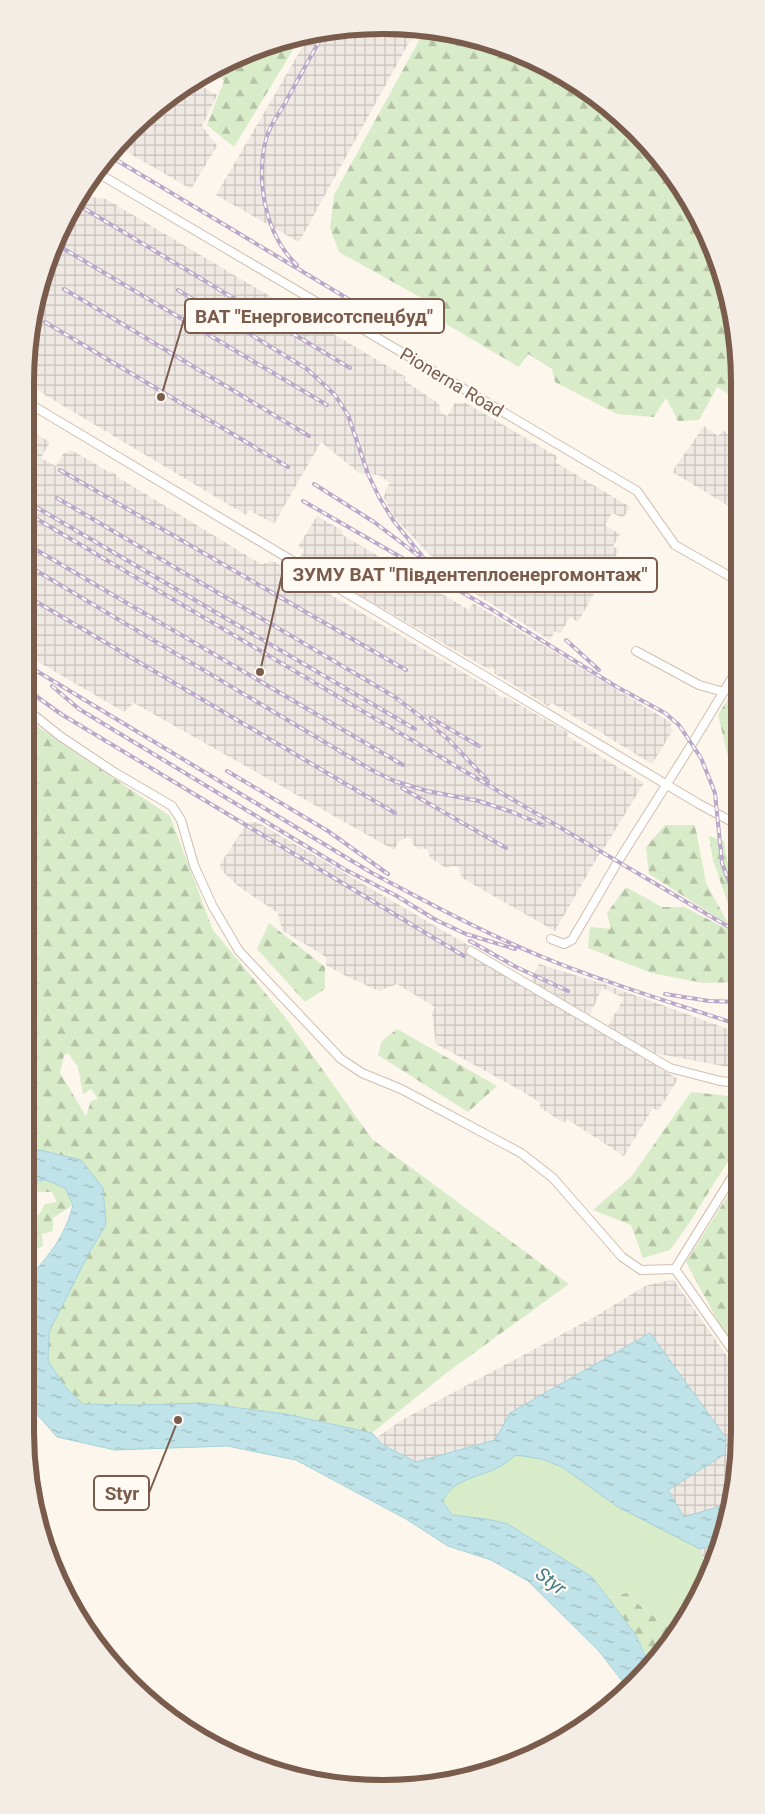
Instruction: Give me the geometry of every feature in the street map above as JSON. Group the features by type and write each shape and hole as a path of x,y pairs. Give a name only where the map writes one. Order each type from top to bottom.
{"street":[{"name":"Pionerna Road","path":"102,176 637,491 675,545 731,577"},
{"path":"34,406 731,821"},
{"path":"636,650 699,685 724,692"},
{"path":"552,939 564,944 572,940 617,863 731,680"},
{"path":"34,715 60,736 114,772 172,806 181,820 194,865 212,905 239,951 341,1059 362,1073 401,1089 521,1153 553,1178 622,1257 641,1270 676,1269"},
{"path":"471,951 670,1068 731,1082"},
{"path":"676,1269 731,1182"},
{"path":"676,1269 731,1348"}],"shaded area":[{"path":"360,34 413,35 299,242 216,195 305,42"},
{"path":"200,85 217,95 202,126 217,146 191,189 123,150 153,120"},
{"path":"89,195 106,199 406,377 404,380 439,404 441,413 447,416 455,403 466,403 558,457 555,462 630,507 623,518 612,513 605,525 620,534 613,546 619,550 578,622 570,617 560,634 555,631 550,640 469,590 473,582 430,555 394,517 384,498 390,483 379,475 359,473 321,442 274,524 249,510 246,515 34,388 34,360 40,314 52,270 70,228"},
{"path":"704,426 718,436 723,430 731,436 731,502 729,506 672,472"},
{"path":"34,433 50,442 41,458 56,466 63,454 71,450 109,472 113,472 119,478 261,564 273,561 495,691 495,694 503,698 506,697 569,733 567,736 644,783 597,858 555,931 462,878 459,868 455,866 446,868 430,858 428,850 420,849 413,845 408,837 399,841 394,850 134,703 124,712 34,659"},
{"path":"317,516 343,531 341,534 469,610 473,603 672,723 670,727 673,730 652,764 552,703 548,706 494,673 495,670 492,668 488,669 354,592 354,588 351,586 347,588 314,568 315,566 300,557 304,550 298,547"},
{"path":"248,822 257,822 473,948 561,1008 678,1079 658,1111 653,1108 624,1156 567,1119 564,1123 539,1107 541,1103 520,1090 436,1044 432,1013 435,1007 397,984 379,991 346,976 326,965 326,957 282,930 278,913 238,886 221,870 220,864"},
{"path":"539,964 604,984 731,1030 731,1067 654,1053 608,1026 624,998 602,988 590,1015 531,981"},
{"path":"673,1279 731,1362 731,1454 725,1500 713,1544 701,1574 608,1598 592,1577 416,1462 383,1445 376,1438 402,1420 596,1316 645,1286"}],"green space":[{"path":"422,36 451,40 495,52 557,80 595,106 629,136 659,170 685,208 713,270 725,314 731,360 731,395 717,387 699,420 678,421 666,398 654,417 617,414 555,382 552,369 528,354 519,367 446,324 429,302 339,252 330,228 334,195"},
{"path":"296,45 234,147 207,125 224,81 218,75 249,60"},
{"path":"731,694 731,770 718,715"},
{"path":"34,724 170,816 213,930 285,1017 372,1139 569,1284 445,1374 372,1433 286,1414 201,1403 83,1404 66,1388 48,1361 49,1332 89,1253 106,1225 34,1158","holes":["68,1053 78,1067 83,1094 91,1089 98,1099 91,1101 86,1116 60,1073 64,1055"]},
{"path":"665,825 695,825 706,883 729,925 649,874 646,847"},
{"path":"709,836 724,841 731,881 731,904 728,904 713,860"},
{"path":"626,887 662,907 684,907 731,931 731,982 703,983 651,973 588,948 590,927 611,929 607,913"},
{"path":"269,923 325,967 325,989 305,1002 257,949"},
{"path":"397,1029 497,1086 468,1112 378,1055 382,1041"},
{"path":"691,1092 731,1096 731,1157 670,1250 643,1258 631,1225 593,1210 631,1177"},
{"path":"46,1180 65,1188 73,1205 53,1218 53,1231 42,1234 43,1246 34,1250 34,1211 39,1215 45,1204 57,1202 52,1192 34,1192 34,1181"},
{"path":"731,1191 731,1339 728,1340 686,1262"},
{"path":"515,1455 542,1459 562,1467 618,1507 700,1549 705,1565 685,1606 672,1625 665,1623 645,1610 627,1593 608,1598 592,1577 509,1524 487,1519 452,1515 443,1502 452,1488 459,1483 505,1463"},
{"path":"627,1593 645,1610 665,1623 672,1625 648,1658 635,1634 608,1598"}],"water":[{"name":"Styr","path":"34,1150 81,1160 103,1188 106,1225 89,1253 49,1332 48,1361 66,1388 83,1404 201,1403 286,1414 372,1433 383,1445 416,1462 495,1440 510,1413 650,1333 726,1438 725,1454 668,1490 684,1517 724,1505 712,1546 700,1549 618,1507 562,1467 542,1459 516,1455 499,1467 459,1483 452,1488 443,1502 452,1515 487,1519 508,1524 592,1577 635,1634 647,1659 623,1683 598,1650 528,1581 491,1560 448,1546 406,1519 296,1460 227,1446 115,1450 57,1437 34,1410 34,1273 66,1227 73,1205 65,1188 46,1180 34,1181"}],"railway":[{"path":"297,265 277,238 270,221 263,187 263,152 270,128 320,39"},
{"path":"115,159 365,309"},
{"path":"85,209 350,368"},
{"path":"61,247 327,405"},
{"path":"64,289 309,436"},
{"path":"178,290 307,369 335,395 348,415 368,474 379,497 393,520 426,561"},
{"path":"45,322 288,467"},
{"path":"60,470 406,670"},
{"path":"314,484 374,522 448,578"},
{"path":"57,498 395,697 449,740 488,781"},
{"path":"303,501 491,609 617,687 665,713 679,725 701,758 715,793 722,863 731,887"},
{"path":"36,507 415,729"},
{"path":"34,517 731,928"},
{"path":"34,549 403,765"},
{"path":"34,569 370,769 394,781 427,791 479,801 543,825"},
{"path":"34,600 395,813"},
{"path":"566,640 599,670"},
{"path":"34,669 372,873 458,918 523,949 569,967 617,985 731,1022"},
{"path":"52,686 79,709 344,869 395,895 436,920 466,934 515,949"},
{"path":"34,693 61,714 464,956"},
{"path":"431,718 479,746"},
{"path":"227,771 328,831 388,874"},
{"path":"402,788 506,848"},
{"path":"470,941 516,967 568,991"},
{"path":"665,994 709,1001 731,1002"}],"place":[{"name":"ВАТ \"Енерговисотспецбуд\"","path":"161,397"},
{"name":"ЗУМУ ВАТ \"Південтеплоенергомонтаж\"","path":"260,672"},
{"name":"Styr","path":"178,1420"}]}
